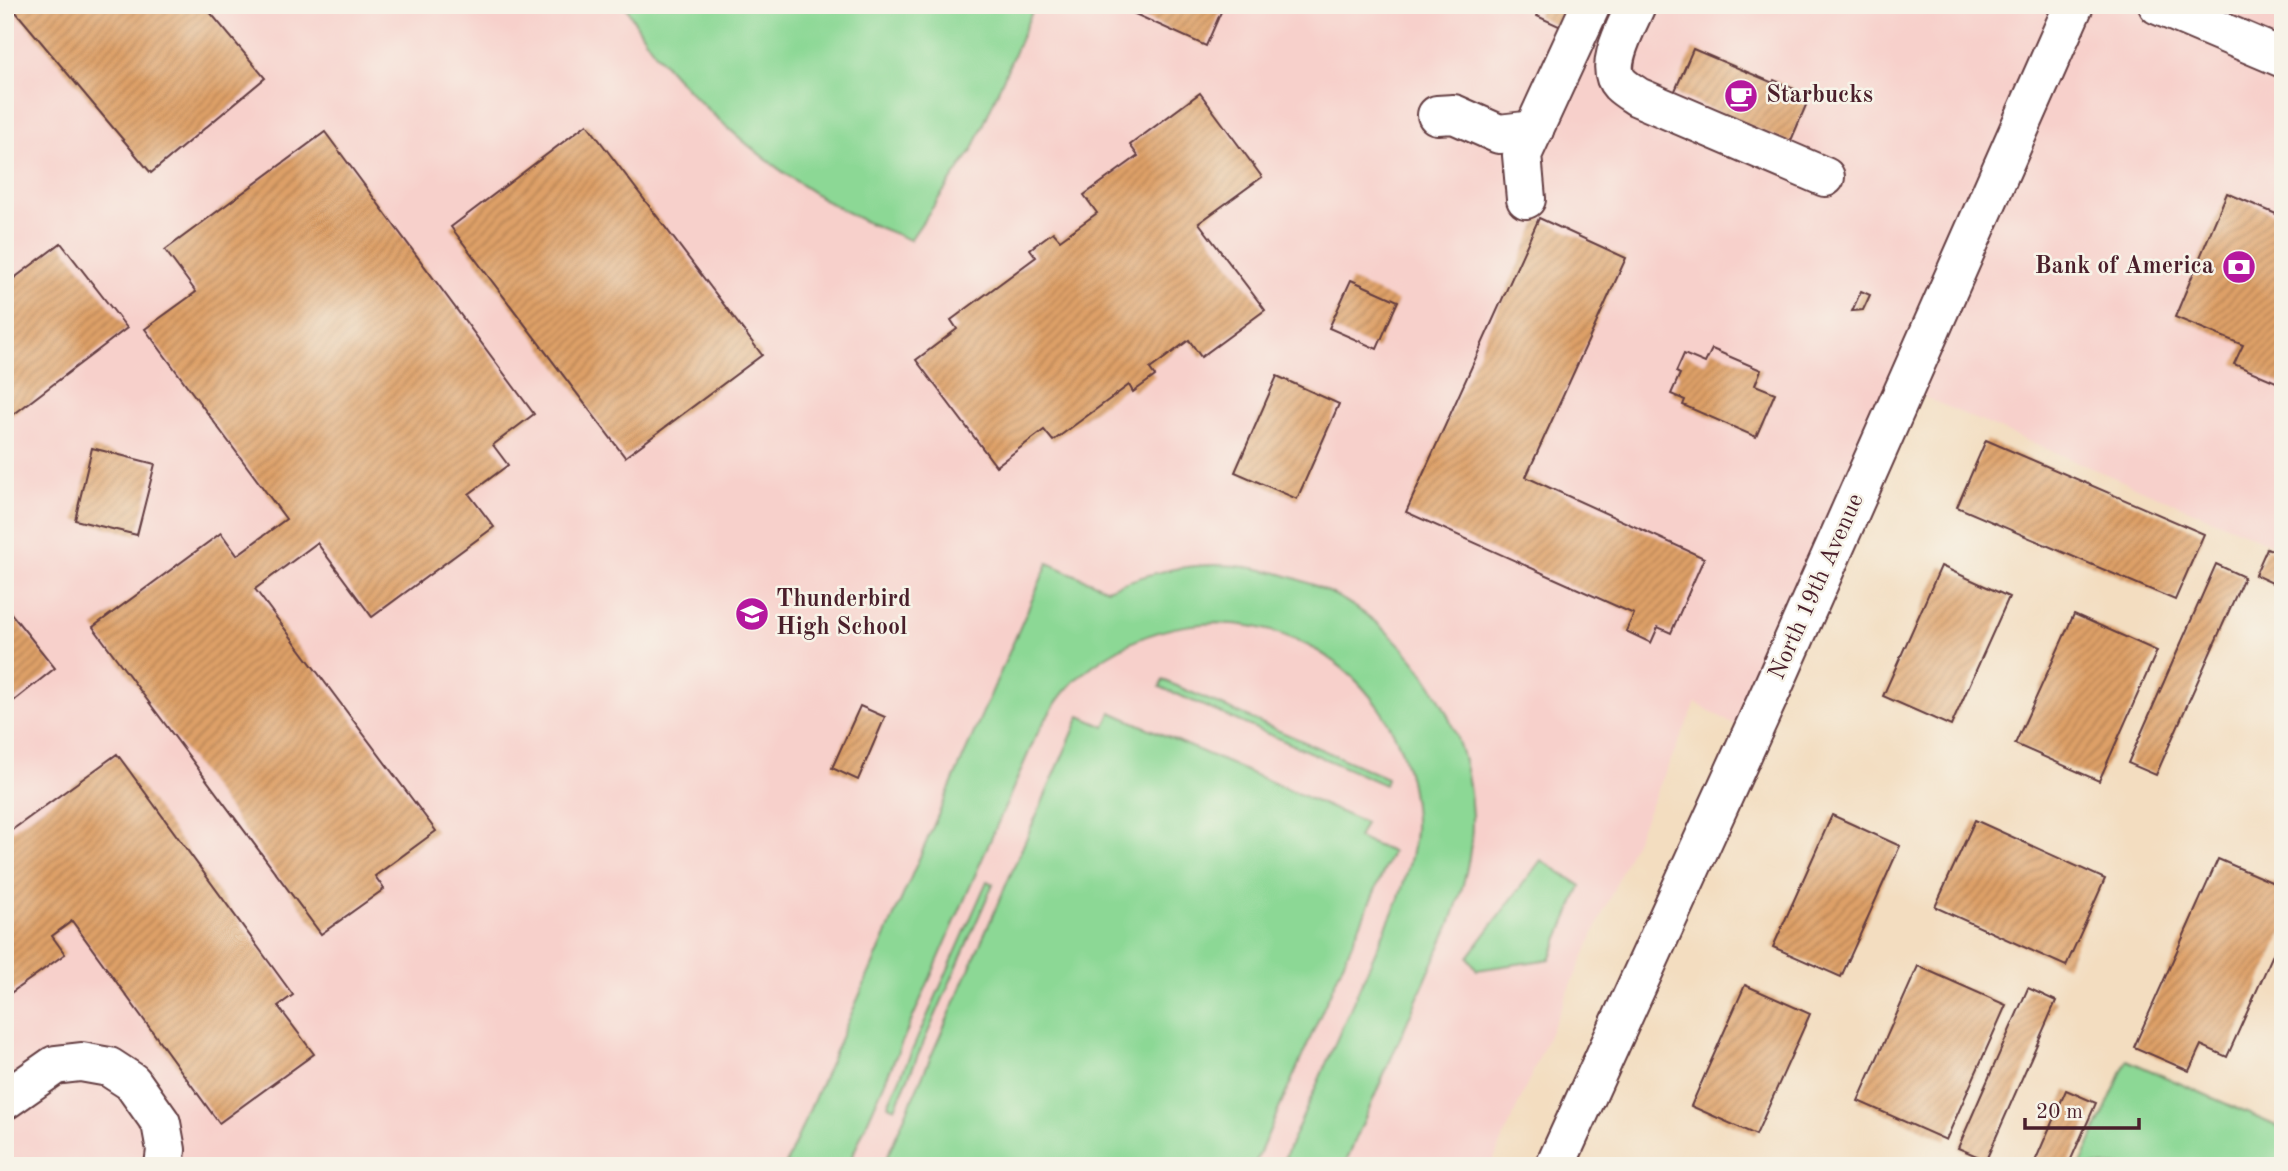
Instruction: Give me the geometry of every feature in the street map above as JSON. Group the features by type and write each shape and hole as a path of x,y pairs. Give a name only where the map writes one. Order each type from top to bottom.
{"main road":[{"path":"1526,200 1522,155 1591,5"},
{"path":"1636,5 1616,53 1613,70 1618,82 1637,97 1825,177"},
{"name":"North 19th Avenue","path":"1555,1166 1772,688 2074,5"},
{"path":"2158,5 2283,58"},
{"path":"1437,115 1454,114 1499,134 1534,130"},
{"path":"5,1100 55,1065 81,1062 110,1067 132,1082 161,1123 166,1150 164,1166"}],"shaded area":[{"name":"Thunderbird High School","path":"5,5 2283,5 2283,549 1905,389 1750,734 1696,703 1491,1166 5,1166"}],"green space":[{"path":"625,5 1035,5 973,149 910,240 862,220 829,202 749,145 677,78 648,43"},
{"path":"1048,563 1107,589 1160,572 1215,565 1266,570 1313,585 1356,608 1394,638 1425,675 1449,718 1465,765 1472,816 1466,871 1450,924 1344,1166 1281,1166 1405,879 1415,820 1404,759 1379,708 1342,668 1296,640 1244,625 1189,625 1134,641 1082,674 1056,704 1035,738 848,1166 785,1166"},
{"path":"1163,680 1387,778 1385,785 1160,687"},
{"path":"1111,712 1365,823 1358,838 1392,852 1254,1166 883,1166 1080,716 1105,727"},
{"path":"1541,860 1581,886 1550,959 1477,970 1468,957"},
{"path":"987,881 993,884 895,1108 888,1105"},
{"path":"2127,1060 2283,1129 2283,1166 2080,1166"}],"building":[{"path":"10,5 204,5 265,78 151,173"},
{"path":"1115,5 1224,5 1206,46"},
{"path":"1542,5 1572,5 1563,28 1537,16"},
{"name":"Starbucks","path":"1693,49 1773,83 1774,80 1809,98 1790,143 1674,93"},
{"path":"1200,93 1262,177 1199,223 1265,310 1201,357 1189,340 1150,369 1155,376 1133,392 1129,385 1053,441 1044,430 996,466 916,360 957,329 951,320 1036,257 1030,249 1053,232 1060,240 1097,213 1084,195 1138,156 1130,145"},
{"path":"587,124 762,355 625,457 451,227"},
{"path":"325,132 534,414 493,445 508,465 469,494 494,527 372,617 317,543 255,589 436,831 375,876 384,889 321,934 93,627 221,533 237,555 286,519 145,329 196,292 165,250"},
{"name":"Bank of America","path":"2227,193 2283,217 2283,385 2234,364 2243,345 2175,317"},
{"path":"1539,218 1626,258 1526,477 1704,558 1671,633 1658,627 1651,643 1626,631 1634,614 1406,512"},
{"path":"61,243 127,328 5,421 5,285"},
{"path":"1351,280 1398,301 1377,349 1329,328"},
{"path":"1861,291 1870,295 1863,310 1852,311"},
{"path":"1712,349 1761,370 1755,385 1775,393 1756,437 1683,405 1685,400 1671,394 1680,374 1676,372 1684,354 1705,363"},
{"path":"1277,376 1339,404 1297,499 1235,472"},
{"path":"1986,440 2204,534 2175,600 1957,507"},
{"path":"92,448 155,464 137,535 75,520"},
{"path":"2267,548 2283,555 2283,588 2255,575"},
{"path":"2216,564 2244,577 2156,775 2128,763"},
{"path":"1941,566 2009,597 1951,726 1883,696"},
{"path":"5,606 55,668 5,708"},
{"path":"2074,614 2157,651 2099,781 2015,744"},
{"path":"860,706 885,717 858,780 832,768"},
{"path":"117,754 293,995 278,1006 314,1054 219,1123 72,921 52,936 65,954 5,997 5,835"},
{"path":"1832,815 1900,846 1841,977 1773,947"},
{"path":"1975,820 2105,879 2066,966 1935,907"},
{"path":"2218,859 2283,887 2283,932 2227,1057 2201,1045 2189,1071 2134,1047"},
{"path":"1918,966 2006,1005 1946,1140 1858,1101"},
{"path":"1745,985 1810,1014 1756,1135 1691,1106"},
{"path":"2028,988 2056,1001 1986,1160 1958,1148"},
{"path":"2066,1090 2096,1103 2068,1166 2033,1166"}],"place":[{"name":"Starbucks","path":"1741,96"},
{"name":"Bank of America","path":"2239,267"},
{"name":"Thunderbird High School","path":"752,614"}]}
